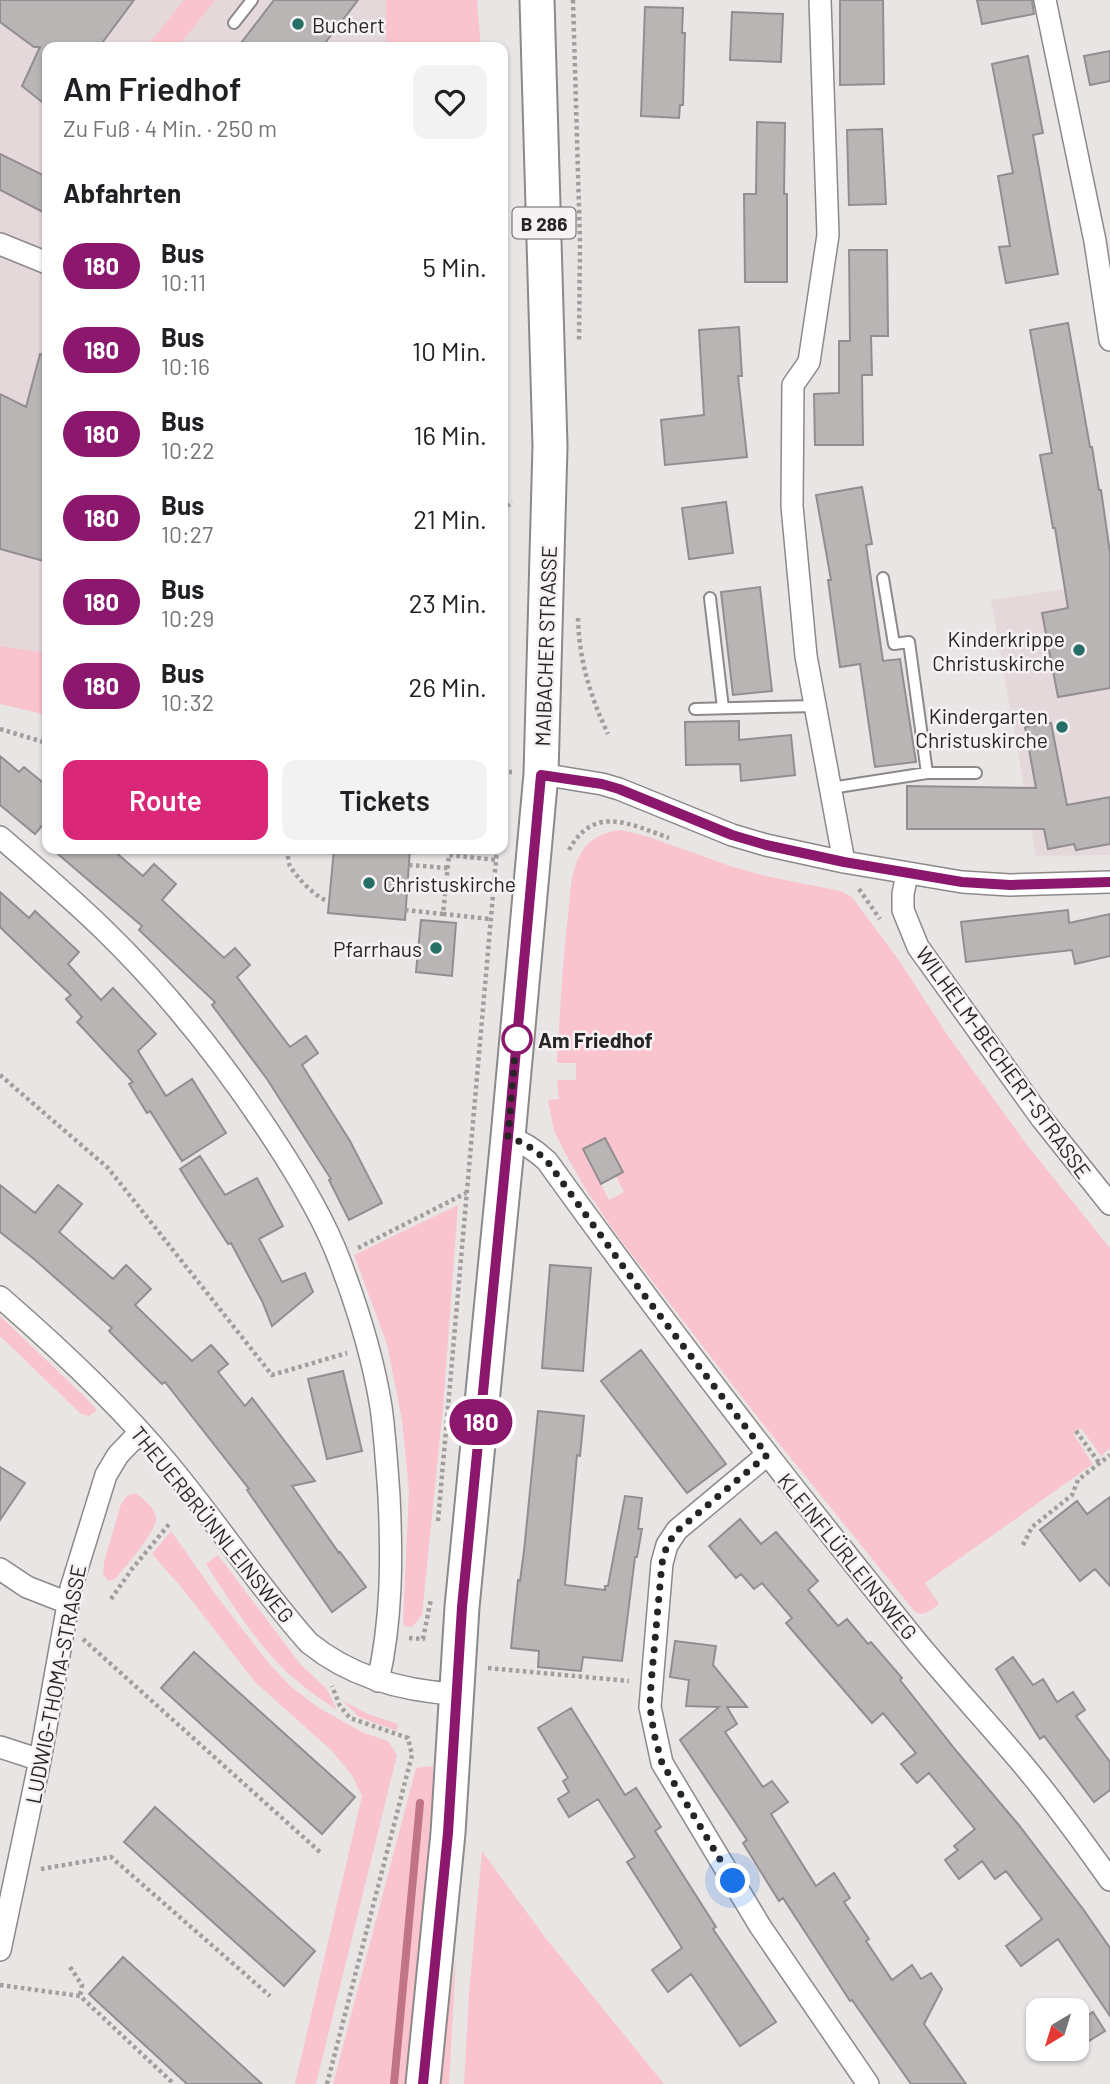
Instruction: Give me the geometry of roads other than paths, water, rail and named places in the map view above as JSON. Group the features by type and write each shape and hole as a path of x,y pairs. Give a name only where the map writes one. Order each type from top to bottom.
{"main road":[{"name":"MAIBACHER STRASSE","path":"423,2084 448,1833 462,1607 541,775 550,446 537,0"}],"street":[{"path":"820,0 828,235 808,362 793,385 792,506 806,656 844,862"},
{"path":"1045,0 1095,241 1110,340"},
{"path":"0,244 42,261"},
{"path":"541,775 619,789 732,835 766,845 907,874 962,882 1010,885 1110,882"},
{"path":"0,837 103,929 198,1035 232,1079 286,1159 339,1258 368,1346 381,1406 392,1556 386,1648 378,1681"},
{"name":"WILHELM-BECHERT-STRASSE","path":"907,874 903,910 918,947 1042,1119 1110,1203"},
{"name":"KLEINFLÜRLEINSWEG","path":"508,1137 527,1145 547,1161 638,1287 767,1455 919,1644 1021,1763 1110,1880"},
{"name":"THEUERBRÜNNLEINSWEG","path":"0,1297 51,1343 140,1432 309,1643 345,1668 378,1681 416,1690 456,1694"},
{"name":"LUDWIG-THOMA-STRASSE","path":"0,1950 3,1914 16,1874 40,1759 71,1588 106,1475 118,1455 140,1432"},
{"path":"767,1455 694,1515 667,1545 662,1563 650,1707 662,1763 760,1926 868,2084"},
{"path":"0,1569 66,1613"},
{"path":"0,1747 40,1759"}],"lane":[{"path":"234,23 252,0"},
{"path":"883,578 894,644 909,642 927,773"},
{"path":"710,598 723,708"},
{"path":"695,709 815,706"},
{"path":"831,788 927,773 976,773"}],"waterway":[{"path":"394,2084 420,1803"}],"place":[{"name":"Buchert","path":"298,24"},
{"name":"Kinderkrippe Christuskirche","path":"1079,650"},
{"name":"Kindergarten Christuskirche","path":"1062,727"},
{"name":"Christuskirche","path":"369,883"},
{"name":"Pfarrhaus","path":"436,948"},
{"name":"Am Friedhof","path":"517,1039"}]}
